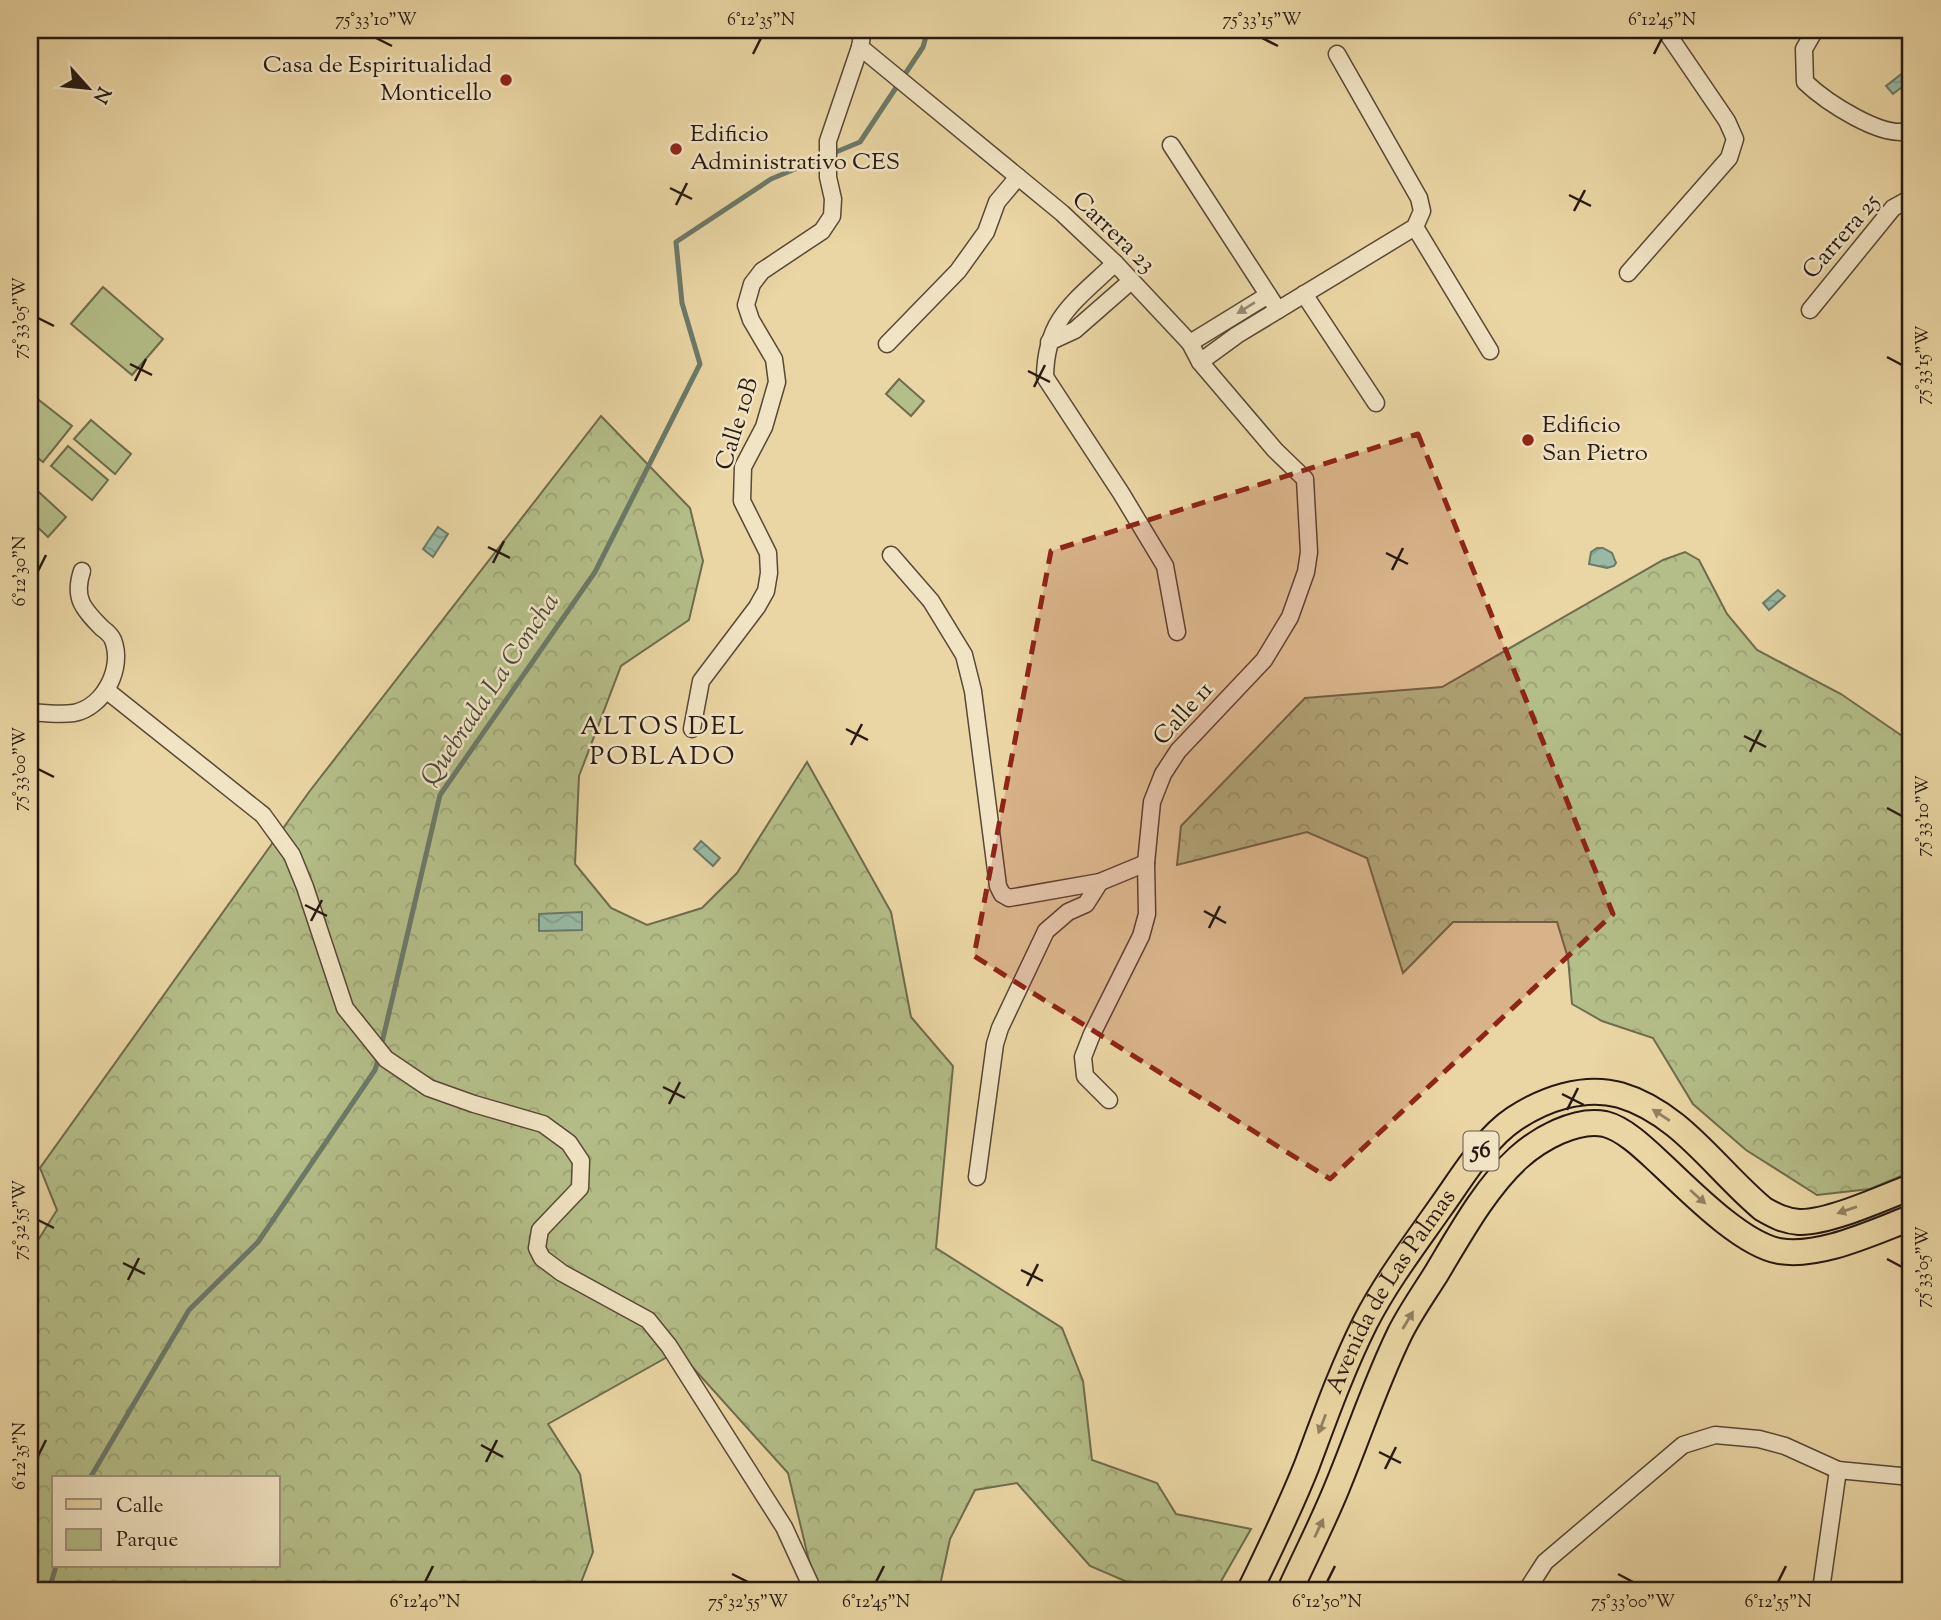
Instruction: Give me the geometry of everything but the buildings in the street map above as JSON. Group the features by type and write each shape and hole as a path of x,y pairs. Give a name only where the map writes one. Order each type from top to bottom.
{"main road":[{"name":"Avenida de Las Palmas","path":"1250,1590 1288,1510 1344,1368 1366,1321 1402,1263 1479,1153 1513,1120 1544,1102 1574,1094 1597,1091 1637,1101 1677,1126 1763,1209 1778,1218 1800,1222 1822,1219 1911,1187"},
{"name":"Avenida de Las Palmas","path":"1290,1590 1338,1485 1401,1332 1469,1219 1518,1158 1537,1144 1559,1132 1584,1124 1605,1124 1644,1149 1726,1222 1777,1251 1832,1246 1911,1219"}],"street":[{"name":"Calle 10B","path":"692,729 701,681 757,607 766,591 769,573 768,553 743,501 743,467 764,427 777,382 774,359 751,320 746,305 752,284 762,271 822,231 832,216 828,141 860,47 863,30"},
{"path":"1628,273 1729,158 1735,139 1727,121 1665,30"},
{"path":"1815,30 1804,49 1805,82 1820,97 1885,131 1911,130"},
{"name":"Carrera 23","path":"860,47 1062,213 1115,263 1190,343 1200,362 1275,450 1305,479"},
{"path":"1200,362 1237,335 1415,227 1422,211 1419,198 1337,54"},
{"path":"1171,145 1278,310"},
{"path":"887,344 958,271 986,232 997,202 1018,177"},
{"name":"Carrera 25","path":"1810,310 1859,246 1893,208 1911,198"},
{"path":"1415,227 1490,351"},
{"path":"1115,263 1062,314 1049,342 1045,357 1045,377 1165,565 1177,632"},
{"path":"1049,342 1075,330 1131,281"},
{"path":"1304,294 1376,403"},
{"path":"1190,343 1268,295"},
{"name":"Calle 11","path":"1109,1100 1085,1076 1083,1057 1141,936 1147,914 1146,863 1152,802 1163,774 1192,733 1264,660 1290,617 1306,572 1309,552 1305,479"},
{"path":"891,555 931,601 964,654 973,691 998,887 1002,894 1009,898 1100,882 1146,863"},
{"path":"30,712 73,713 88,707 106,691 113,677 116,657 112,638 88,614 79,598 78,584 82,571"},
{"path":"106,691 263,816 292,855 345,1008 386,1059 429,1087 474,1104 542,1124 569,1143 581,1161 580,1188 540,1230 537,1248 542,1258 562,1273 648,1320 669,1346 784,1527 813,1590"},
{"path":"977,1177 995,1044 1000,1028 1046,931 1068,912 1086,904 1100,882"},
{"path":"1527,1590 1545,1562 1683,1445 1716,1435 1759,1439 1785,1446 1838,1470 1911,1477"},
{"path":"1821,1590 1838,1470"}],"highlighted area":[{"path":"1418,434 1613,914 1330,1179 974,956 1051,551"}],"green space":[{"path":"103,287 163,339 132,375 71,324"},
{"path":"899,379 924,401 911,416 886,394"},
{"path":"30,393 72,426 43,462 30,452"},
{"path":"601,416 690,508 703,561 689,620 621,666 579,776 575,864 611,908 647,925 702,908 737,873 807,762 891,912 911,1017 953,1066 936,1248 1062,1328 1083,1381 1092,1460 1157,1483 1176,1514 1251,1529 1216,1590 1146,1590 1090,1566 1017,1483 975,1490 950,1539 939,1590 816,1590 788,1473 678,1351 548,1424 580,1474 593,1552 578,1590 30,1590 30,1253 57,1210 40,1168 309,792"},
{"path":"91,420 131,454 115,474 74,439"},
{"path":"68,446 108,480 92,500 51,466"},
{"path":"30,484 66,517 48,537 30,520"},
{"path":"1685,552 1699,560 1727,614 1757,650 1841,694 1911,742 1911,1172 1870,1189 1817,1195 1746,1150 1693,1104 1653,1038 1602,1021 1572,1004 1568,958 1557,922 1453,922 1403,973 1367,858 1307,832 1177,865 1181,826 1305,698 1442,687 1663,560"}],"water":[{"path":"1904,72 1910,81 1893,94 1886,86"},
{"path":"438,527 448,534 433,557 423,549"},
{"path":"1597,548 1612,553 1616,563 1614,566 1607,568 1589,564 1591,552"},
{"path":"1778,590 1785,596 1769,610 1763,603"},
{"path":"701,841 720,858 713,866 694,849"},
{"path":"582,912 582,930 539,931 539,914"}],"waterway":[{"name":"Quebrada La Concha","path":"381,1047 440,795 595,572 700,364 682,303 676,242 771,179 860,142 923,47 928,30"},
{"name":"Quebrada La Concha","path":"91,1476 189,1310 258,1242 375,1070 379,1056"},
{"name":"Quebrada La Concha","path":"49,1590 55,1568"}],"place":[{"name":"Casa de Espiritualidad Monticello","path":"506,80"},
{"name":"Edificio Administrativo CES","path":"676,149"},
{"name":"Edificio San Pietro","path":"1528,440"}],"district":[{"name":"ALTOS DEL POBLADO","path":"663,742"}]}
